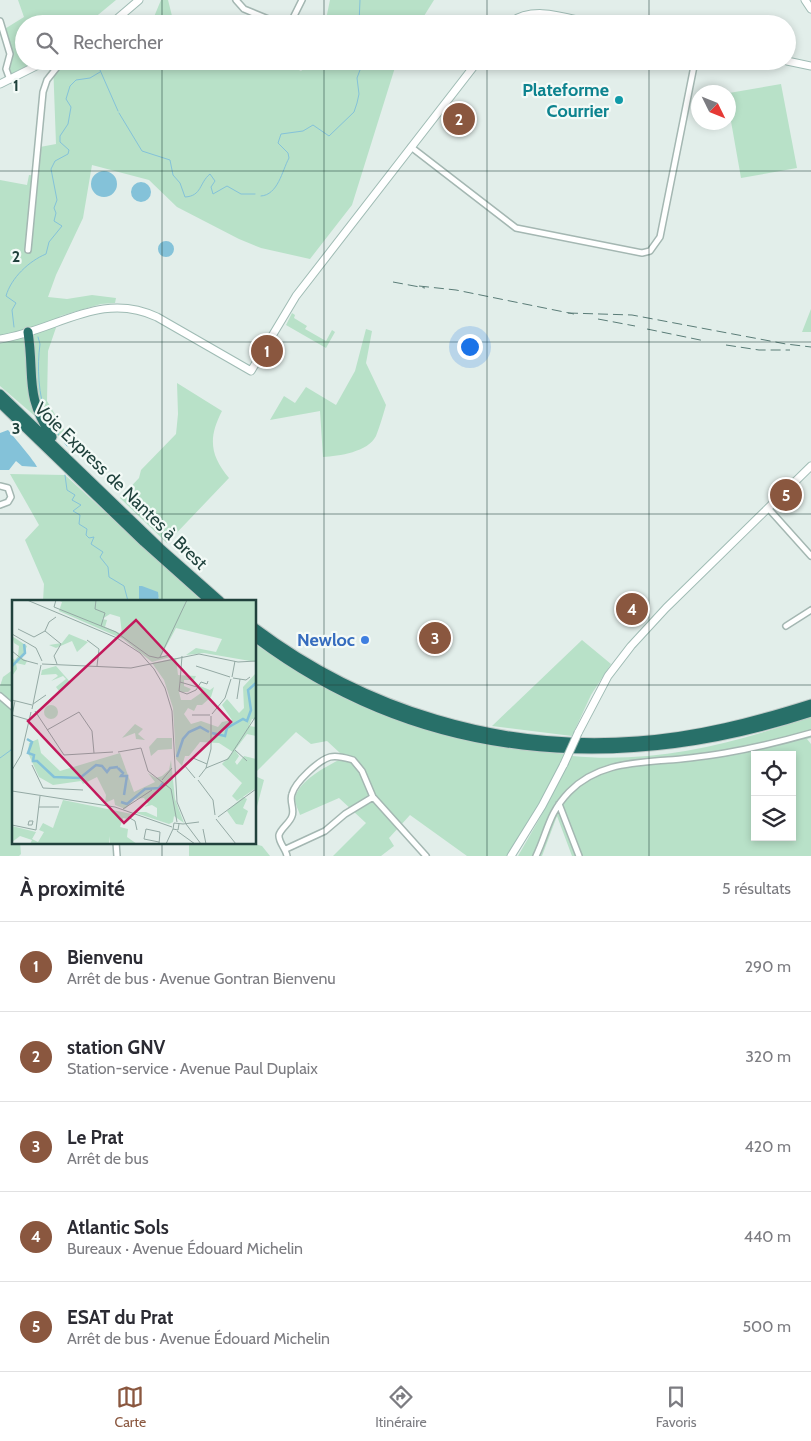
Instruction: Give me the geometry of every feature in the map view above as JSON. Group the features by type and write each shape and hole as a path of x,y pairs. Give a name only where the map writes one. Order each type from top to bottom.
{"highway":[{"path":"28,332 33,399 36,410 56,446"},
{"name":"Voie Express de Nantes à Brest","path":"0,394 160,548 219,600"},
{"name":"Voie Express de Nantes à Brest","path":"0,403 144,542 209,600"},
{"path":"256,629 324,673 380,700 442,721 520,738 596,743 655,739 721,729 811,704"},
{"path":"256,638 321,680 379,707 436,727 510,743 583,750 638,749 719,737 811,712"}],"main road":[{"path":"122,15 139,0"},
{"path":"805,0 811,9"},
{"path":"524,15 536,13 547,15"},
{"path":"802,64 811,61"},
{"path":"796,63 811,66"},
{"path":"0,84 29,70"},
{"path":"0,339 28,332 93,310 108,307 135,309 157,317 251,372 296,296 471,70"},
{"path":"511,856 542,806 608,676 631,646 811,466"}],"street":[{"path":"236,0 244,9 259,15"},
{"path":"294,15 302,0"},
{"path":"0,21 3,45 10,54 6,69 10,80"},
{"path":"28,250 43,92 47,80 55,70"},
{"path":"411,147 516,228 642,252 650,251 660,237 693,70"},
{"path":"0,486 8,488 11,497 8,502 0,504"},
{"path":"768,508 811,556"},
{"path":"786,626 811,610"},
{"path":"0,696 12,706"},
{"path":"536,856 548,822 559,804 582,781 620,765 726,753 811,733"},
{"path":"287,856 286,849 279,839 279,833 291,819 294,812 291,794 297,782 323,760 331,757 353,760 362,771 373,798 426,856"},
{"path":"286,849 325,831 345,814 373,798"},
{"path":"559,804 580,856"}],"green space":[{"path":"18,0 116,0 98,15 23,15"},
{"path":"161,0 168,0 172,15 155,15"},
{"path":"330,0 434,0 425,15 327,15"},
{"path":"15,23 15,70 19,70 9,75 6,69 10,53 3,30"},
{"path":"53,70 394,70 352,205 310,259 261,248 239,239 177,207 149,180 92,165 83,218 56,275 48,297 67,299 92,295 116,298 115,303 101,304 60,316 48,351 47,401 78,453 0,386 0,180 27,185 29,175 39,176 40,147 56,144"},
{"path":"781,84 797,168 741,178 733,130 736,130 736,92"},
{"path":"811,309 811,332 802,332"},
{"path":"292,313 295,315 294,318 307,326 305,329 326,341 332,330 335,332 326,348 286,325"},
{"path":"366,329 372,331 366,363 386,405 379,428 376,436 367,446 337,456 323,457 320,411 270,420 284,396 295,403 306,387 336,405 355,371"},
{"path":"177,383 222,411 215,430 213,446 218,462 229,478 167,543 120,498 139,478 141,470 176,434 178,414"},
{"path":"10,474 65,475 201,600 159,600 159,597 139,596 139,600 43,600 44,584 25,540 39,525"},
{"path":"582,640 611,664 591,695 572,736 492,726"},
{"path":"256,645 330,691 357,704 407,723 459,738 564,754 554,779 507,856 467,856 410,815 389,838 394,846 381,856 333,856 366,823 339,798 300,815 295,799 297,793 306,781 339,760 340,753 327,741 311,744 296,732 256,772"},
{"path":"12,670 12,844 20,844 21,854 19,856 0,856 0,686 3,677"},
{"path":"811,716 811,738 807,739 811,744 811,856 572,856 557,816 542,856 518,856 572,756 602,758 663,754 693,750 753,735"},
{"path":"256,776 264,780 256,810"},
{"path":"189,844 255,844 262,846 270,856 189,856"}],"water":[{"path":"104,171 113,175 117,184 113,193 104,197 95,193 91,184 95,175"},
{"path":"137,182 145,182 151,188 151,196 145,202 137,202 131,196 131,188"},
{"path":"166,241 172,243 174,249 172,255 166,257 160,255 158,249 160,243"},
{"path":"8,430 37,467 22,466 16,461 9,470 0,470 0,433"},
{"path":"139,586 158,592 159,600 139,600"}],"waterway":[{"path":"359,15 360,0"},
{"path":"100,70 118,111"},
{"path":"261,196 267,195 279,182 289,158 288,153 278,143 281,134 303,131 313,125 329,136 354,112 359,94 357,78 360,70"},
{"path":"14,327 12,310 16,303 6,296 8,289 22,271 33,261 46,254 49,242 62,226 54,221 56,213 54,208 57,200 51,169 55,161 68,154 69,150 60,142 60,136 68,124 71,107 66,99 70,86 76,80 90,78 100,72"},
{"path":"119,113 142,151 170,160 173,175 180,183 185,197 195,194 210,174 215,181 211,187 213,194 227,186 241,194 255,194"},
{"path":"38,337 40,344 39,381 44,409 49,421 67,446"},
{"path":"65,475 67,490 75,495 72,500 81,505 73,511 80,515 79,524 87,529 86,535 89,538 94,537 91,544 103,552 100,557 108,567 109,577 124,586 128,600"},
{"path":"0,758 11,750 12,747"}],"railway":[{"path":"393,282 425,288"},
{"path":"419,286 456,290 574,314"},
{"path":"568,313 632,315 811,347"},
{"path":"598,319 635,326"},
{"path":"647,329 705,341"},
{"path":"726,345 759,350 790,350"}],"place":[{"name":"Plateforme Courrier","path":"619,100"},
{"name":"station GNV","path":"459,119"},
{"name":"Bienvenu","path":"267,351"},
{"name":"ESAT du Prat","path":"786,495"},
{"name":"Atlantic Sols","path":"632,609"},
{"name":"Le Prat","path":"435,638"},
{"name":"Newloc","path":"365,640"}]}
